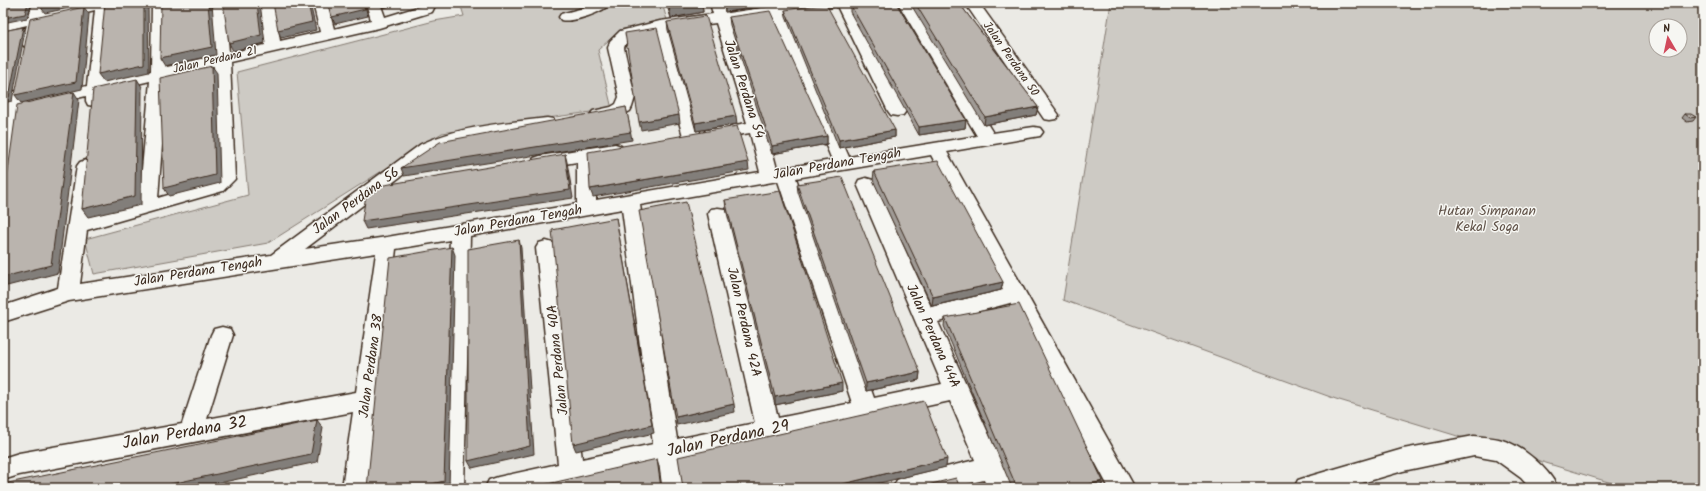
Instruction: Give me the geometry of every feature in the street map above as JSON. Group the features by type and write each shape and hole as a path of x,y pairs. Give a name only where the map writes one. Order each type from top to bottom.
{"street":[{"path":"148,207 159,73 159,3"},
{"path":"79,225 148,207 216,186 226,179 222,58 218,3"},
{"path":"267,3 273,47"},
{"path":"320,3 328,34"},
{"path":"373,3 379,23"},
{"path":"566,17 588,11 604,3"},
{"path":"582,118 609,113 624,107 627,97 616,48 618,41 625,34 718,10 833,3"},
{"path":"843,3 897,111"},
{"path":"905,3 988,140"},
{"name":"Jalan Perdana 50","path":"972,3 1050,114"},
{"path":"3,26 38,11 103,4 92,119"},
{"name":"Jalan Perdana 21","path":"9,109 222,58 379,23 427,6"},
{"path":"775,7 843,164"},
{"name":"Jalan Perdana 54","path":"718,10 757,128 778,175 866,410"},
{"path":"27,56 38,11"},
{"path":"660,26 685,138 757,128"},
{"path":"3,164 9,109 21,78"},
{"name":"Jalan Perdana 56","path":"278,260 325,223 428,148 440,142 458,136 561,121"},
{"name":"Jalan Perdana Tengah","path":"3,314 68,293 460,232 778,175 1034,132"},
{"path":"524,164 632,147"},
{"path":"936,148 1122,488"},
{"path":"68,293 79,225 88,149"},
{"path":"586,155 586,209"},
{"path":"377,186 408,182"},
{"name":"Jalan Perdana 44A","path":"866,184 996,477"},
{"path":"630,201 672,488"},
{"name":"Jalan Perdana 42A","path":"718,214 769,430"},
{"path":"451,488 460,232"},
{"name":"Jalan Perdana 38","path":"355,488 387,244"},
{"name":"Jalan Perdana 40A","path":"546,248 571,472"},
{"path":"925,317 1016,294"},
{"path":"191,432 222,335"},
{"name":"Jalan Perdana 29","path":"498,488 957,390"},
{"name":"Jalan Perdana 32","path":"3,469 19,464 367,400"},
{"path":"1307,488 1403,460 1474,446 1501,450 1530,470 1545,488"},
{"path":"906,488 996,477"}],"green space":[{"path":"460,3 662,3 667,20 620,30 598,50 612,109 442,133 268,243 94,274 85,239 248,195 237,72 434,21 464,16"},
{"name":"Hutan Simpanan Kekal Soga","path":"1111,3 1703,3 1703,488 1628,488 1336,399 1063,300"}],"building":[{"path":"3,3 28,3 25,14 3,18"},
{"path":"40,3 52,3 40,6"},
{"path":"105,3 144,3 144,64 98,74"},
{"path":"161,3 208,3 212,47 160,58"},
{"path":"223,3 257,3 261,35 229,43"},
{"path":"273,3 308,3 312,22 278,30"},
{"path":"328,3 363,3 365,9 332,17"},
{"path":"668,3 694,3 669,7"},
{"path":"724,3 737,3 725,5"},
{"path":"896,3 966,120 919,127 850,4"},
{"path":"915,3 959,3 1038,107 985,117"},
{"path":"826,4 895,130 839,140 785,10"},
{"path":"84,7 76,82 15,95 30,19"},
{"path":"770,11 827,136 772,146 729,17"},
{"path":"706,16 736,116 695,123 667,22"},
{"path":"23,27 9,97 3,98 3,31"},
{"path":"657,28 679,115 639,122 625,33"},
{"path":"212,66 215,175 164,188 160,78"},
{"path":"137,79 135,196 82,209 93,89"},
{"path":"74,92 51,265 3,277 3,207 17,105"},
{"path":"626,107 631,132 401,168 440,142"},
{"path":"1685,114 1691,114 1696,117 1690,118"},
{"path":"737,126 748,162 590,189 588,152"},
{"path":"565,154 570,190 362,221 367,188"},
{"path":"938,161 1003,282 933,297 874,171"},
{"path":"842,177 920,372 866,383 797,184"},
{"path":"780,191 842,383 775,397 725,200"},
{"path":"686,202 734,404 676,417 639,211"},
{"path":"616,218 652,425 573,444 552,230"},
{"path":"519,240 530,446 468,461 468,249"},
{"path":"452,247 444,481 415,488 367,488 390,258"},
{"path":"1019,304 1103,481 1073,488 1017,488 945,318"},
{"path":"924,401 947,459 826,488 683,488 678,457"},
{"path":"317,420 311,454 152,488 3,488 3,484"},
{"path":"657,459 661,488 530,488"},
{"path":"956,478 960,488 915,488"},
{"path":"312,486 312,488 299,488"}]}
